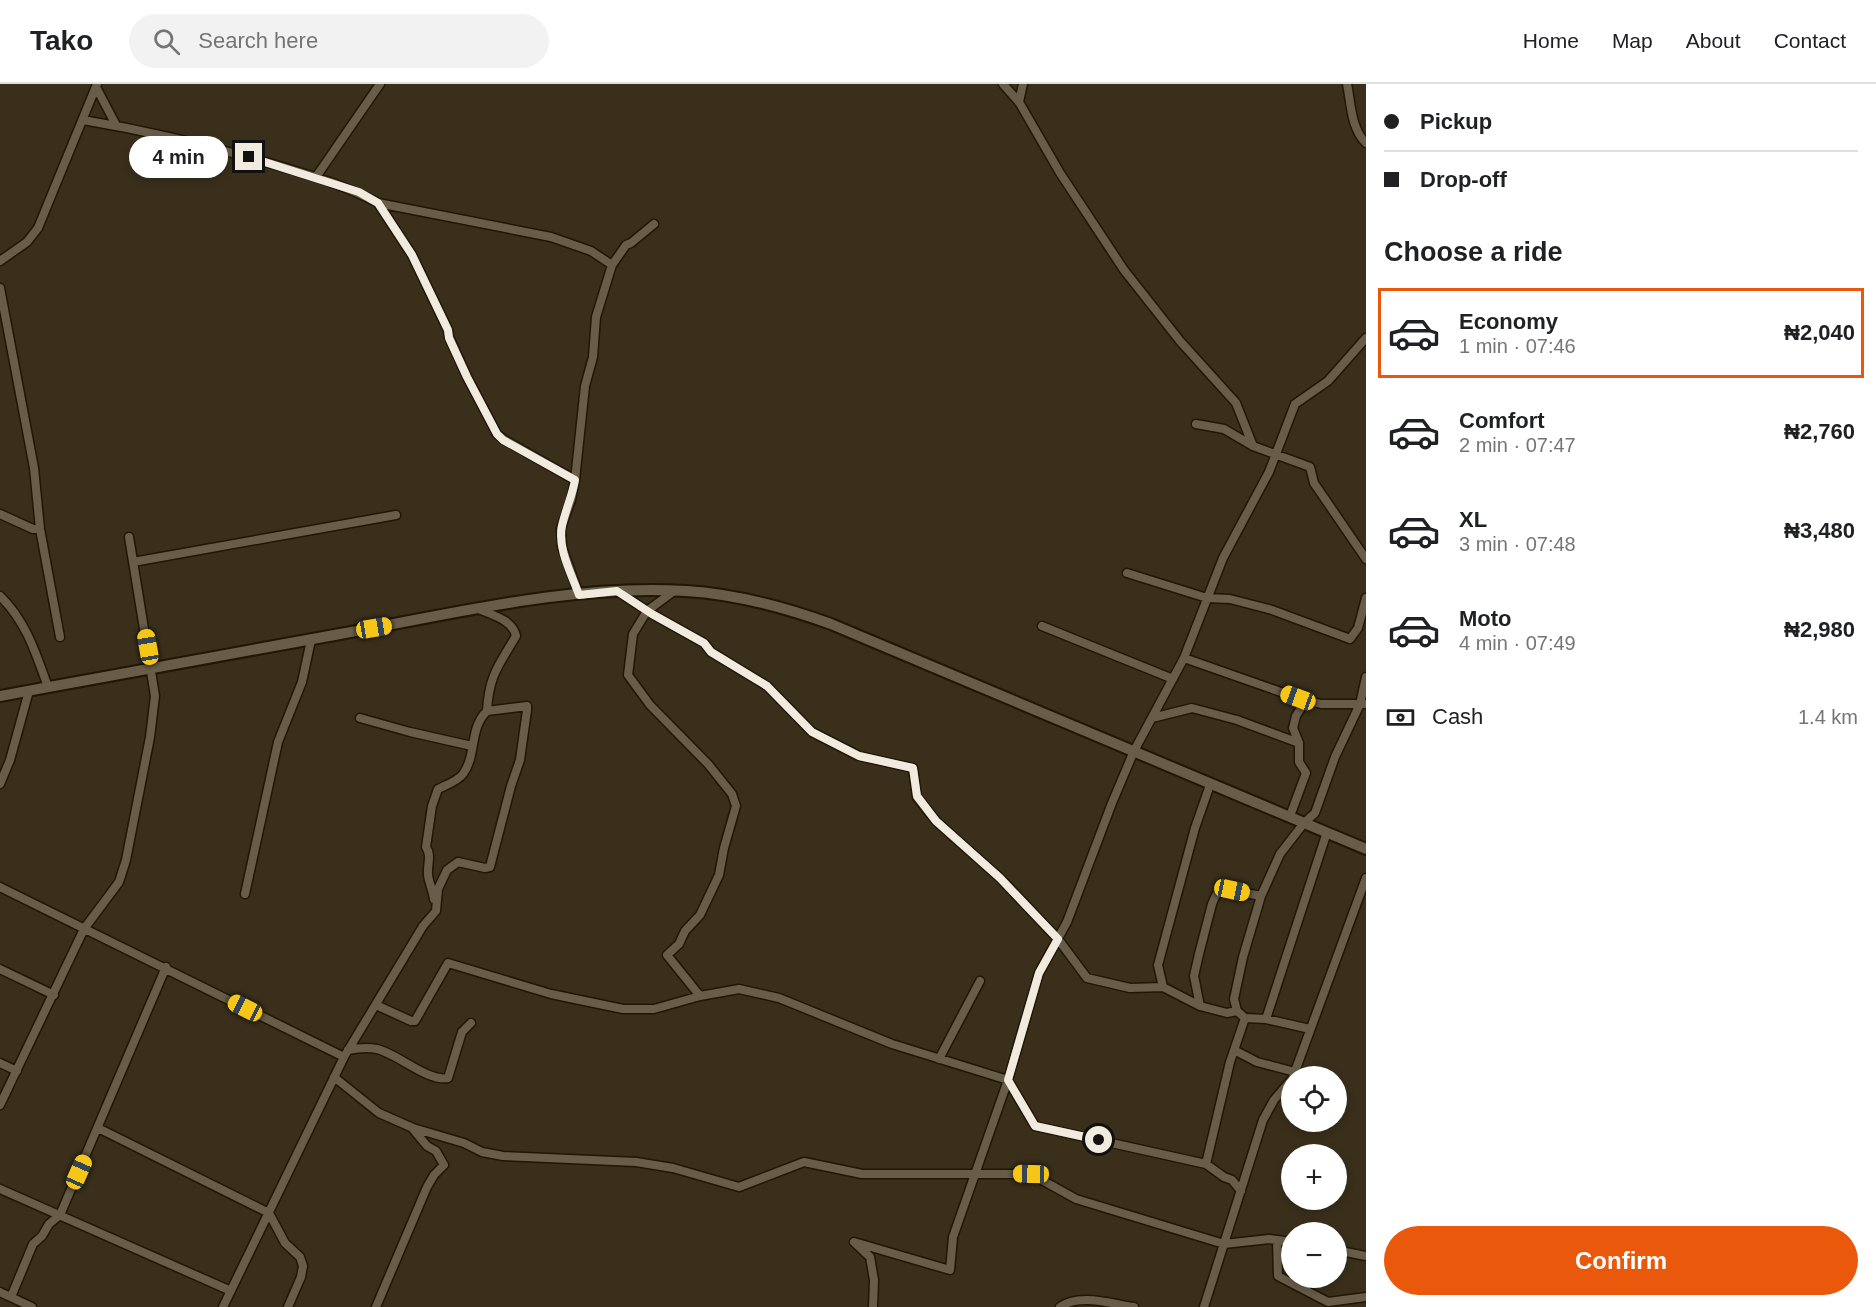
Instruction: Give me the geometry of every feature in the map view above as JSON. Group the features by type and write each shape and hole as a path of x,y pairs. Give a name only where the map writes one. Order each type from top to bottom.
{"street":[{"path":"316,177 380,84"},
{"path":"1003,84 1019,102 1060,173 1124,270 1180,341 1236,403 1253,446"},
{"path":"1019,102 1023,84"},
{"path":"1347,84 1355,125 1366,143"},
{"path":"97,86 116,125"},
{"path":"0,261 27,242 38,228 97,86"},
{"path":"83,120 116,125 227,150 359,192 378,203 551,237 591,250 612,265"},
{"path":"378,203 412,255 448,330 449,338 467,377 497,434 503,440 575,480"},
{"path":"579,595 562,547 561,528 575,480 585,386 593,357 596,317 612,265 626,245 654,224"},
{"path":"0,288 34,468 40,529 60,637"},
{"path":"873,1307 874,1281 870,1257 854,1242 950,1270 953,1237 1008,1080 1039,973 1058,939 1134,751 1184,658 1223,558 1269,472 1295,404 1328,381 1366,338"},
{"path":"1196,424 1224,429 1253,446 1310,467 1314,483 1366,559"},
{"path":"0,514 33,529 40,529"},
{"path":"133,562 396,515"},
{"path":"0,1105 84,929 119,882 126,860 150,737 155,696 129,537"},
{"path":"1127,573 1207,598 1230,599 1272,610 1350,639 1358,628 1366,598"},
{"path":"617,591 646,611 704,643 711,652 767,686 812,732 859,756 913,768 917,796 936,821 1000,878 1058,939 1087,978 1130,988 1163,987 1200,1006 1227,1013 1237,1011"},
{"path":"0,696 526,600 617,591 674,591 726,596 796,612 831,624 1366,849"},
{"path":"674,591 646,611 633,634 628,675 650,705 708,764 732,794 736,806 719,875 700,915 686,931 679,944 667,955 700,996"},
{"path":"0,596 23,623 48,687"},
{"path":"478,609 503,619 515,630 516,636 495,670 488,690 487,711"},
{"path":"1042,626 1173,679"},
{"path":"245,894 278,742 302,682 310,640"},
{"path":"1184,658 1321,704 1363,704"},
{"path":"1310,1029 1266,1019 1245,1018 1237,1011 1234,999 1261,896 1280,854 1304,823 1315,813 1335,757 1363,704 1366,677"},
{"path":"0,784 10,760 28,691"},
{"path":"1290,816 1306,773 1299,762 1299,743 1293,728 1296,716 1306,700"},
{"path":"223,1307 346,1053 423,926 436,911 438,889 447,870 458,862 490,867 520,760 527,706 487,711 480,717 463,775 438,789 432,806 426,847 430,853 428,878 433,888 436,911"},
{"path":"1152,718 1192,708 1238,720 1299,743"},
{"path":"360,718 472,746"},
{"path":"1163,987 1158,965 1195,828 1210,784"},
{"path":"1266,1019 1327,832"},
{"path":"1297,1066 1366,878"},
{"path":"0,887 346,1053 362,1047 376,1049 398,1057 430,1075 443,1079 448,1078 462,1032 471,1023"},
{"path":"1200,1006 1194,976 1216,895 1225,889 1261,896"},
{"path":"376,1005 415,1021 448,963 551,994 623,1009 654,1009 700,996 739,989 779,998 853,1030 1008,1080 1035,1126 1206,1164 1232,1180 1241,1191"},
{"path":"11,1296 33,1244 42,1236 49,1224 60,1215 166,968"},
{"path":"0,969 54,995"},
{"path":"939,1059 980,981"},
{"path":"1206,1164 1234,1050 1245,1018"},
{"path":"1234,1050 1281,1071"},
{"path":"0,1063 16,1071"},
{"path":"334,1077 379,1113 413,1128 464,1143 482,1152 502,1156 636,1162 673,1168 739,1187 804,1162 862,1174 1031,1174 1076,1199 1224,1244 1269,1239 1281,1241"},
{"path":"1204,1307 1263,1120 1281,1091"},
{"path":"98,1128 269,1213 285,1243 300,1257 303,1266 288,1307"},
{"path":"376,1307 428,1186 434,1175 444,1165 436,1151 427,1146 413,1128"},
{"path":"0,1189 231,1291"},
{"path":"1277,1240 1278,1276 1328,1302 1366,1297"},
{"path":"1347,1253 1365,1257"},
{"path":"0,1292 32,1307"},
{"path":"1060,1307 1066,1302 1086,1300 1134,1307"}],"route":[{"path":"249,157 359,192 378,203 412,255 448,330 449,338 466,370 467,377 497,434 503,440 575,480 561,528 562,547 579,595 617,591 704,643 711,652 767,686 812,732 859,756 913,768 917,796 936,821 1000,878 1058,939 1039,973 1008,1080 1035,1126 1099,1140"}]}
